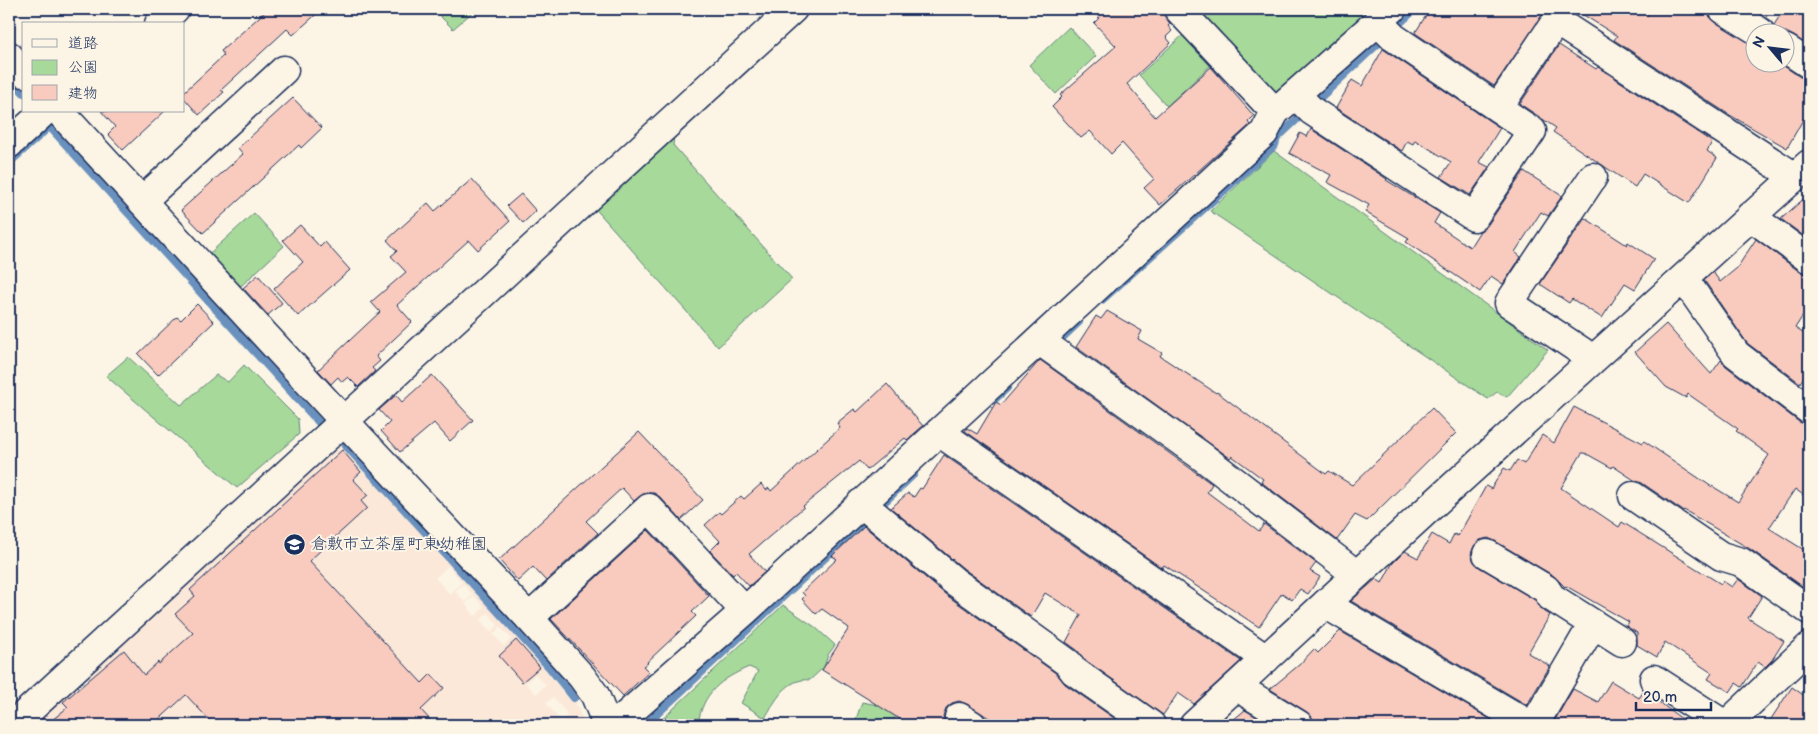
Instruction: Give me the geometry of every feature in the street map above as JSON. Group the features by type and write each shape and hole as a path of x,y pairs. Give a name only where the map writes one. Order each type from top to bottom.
{"street":[{"path":"161,22 176,9"},
{"path":"13,725 793,9"},
{"path":"1178,9 1275,112"},
{"path":"1723,9 1746,23"},
{"path":"1194,725 1243,690 1266,659 1331,608 1356,574 1593,359 1687,283 1756,221 1802,170 1556,21 1498,108"},
{"path":"615,725 947,438 1040,341 1264,134 1275,112 1304,103 1386,24 1498,108 1532,131 1474,217 1304,103"},
{"path":"9,56 22,71"},
{"path":"1796,56 1809,64"},
{"path":"142,201 284,70"},
{"path":"9,144 57,112 142,201 582,677 596,696 607,725"},
{"path":"1593,177 1509,303 1593,359"},
{"path":"1756,221 1809,259"},
{"path":"1687,283 1736,354 1809,410"},
{"path":"1040,341 1200,455 1356,574"},
{"path":"947,438 1266,659"},
{"path":"1633,496 1721,556 1741,562 1809,610"},
{"path":"529,618 649,508 745,611"},
{"path":"867,508 954,581 1068,662 1074,671 1151,725"},
{"path":"1487,554 1546,589 1551,597 1622,642"},
{"path":"1331,608 1530,725"},
{"path":"1534,725 1594,624"},
{"path":"1654,679 1732,724 1809,647"},
{"path":"1243,690 1299,725"}],"shaded area":[{"path":"337,442 551,675 567,697 575,701 585,725 435,725 414,702 389,725 366,725 417,678 328,581 257,645 273,594 368,495 334,458 227,631 192,701 214,725 153,725 187,695 158,663 89,725 72,725 55,718 61,725 28,725","holes":["448,566 462,582 450,594 435,578","463,584 473,595 465,602 455,591","474,596 484,607 475,616 465,604","488,613 498,625 491,632 480,620","500,627 511,639 504,646 493,634","516,640 539,667 522,682 499,656","535,674 546,685 536,694 526,683","431,675 444,688 436,696 423,682","86,676 104,698 93,708 74,687","553,697 568,715 561,721 546,703","64,702 84,709 75,716"]}],"green space":[{"path":"433,9 476,9 453,29"},
{"path":"1193,9 1370,9 1284,87 1274,92"},
{"path":"1069,27 1096,56 1056,94 1029,65"},
{"path":"1183,35 1211,65 1167,106 1139,75"},
{"path":"675,128 673,145 792,279 718,347 592,205"},
{"path":"1274,151 1548,350 1507,397 1497,392 1488,399 1210,211"},
{"path":"254,213 284,246 241,286 210,253"},
{"path":"128,357 181,405 216,375 228,382 244,365 298,419 299,434 237,488 106,376"},
{"path":"783,605 815,627 835,645 828,655 824,667 810,680 802,680 788,686 765,718 741,703 758,671 749,667 714,688 704,704 698,725 656,725"},
{"path":"889,692 912,696 889,725 854,725 862,702 878,705"}],"building":[{"path":"268,9 322,9 293,35 287,29 221,90 224,92 199,115 185,99 185,91 224,55 221,51"},
{"path":"1090,9 1163,9 1163,13 1170,24 1168,26 1172,31 1166,37 1171,43 1127,84 1155,117 1211,67 1254,116 1248,122 1250,125 1160,205 1144,188 1154,179 1122,143 1111,154 1090,131 1081,138 1052,107 1062,97 1060,95 1116,46 1094,23 1099,18"},
{"path":"1430,9 1547,9 1494,86 1415,33"},
{"path":"1574,9 1634,9 1647,16 1652,9 1707,9 1709,16 1715,22 1746,40 1746,72 1793,72 1800,77 1809,79 1809,109 1787,148 1728,114 1614,40 1617,36"},
{"path":"1784,9 1809,9 1809,46 1796,37 1796,22 1776,22"},
{"path":"1559,45 1596,69 1598,67 1712,142 1707,151 1717,158 1689,203 1643,174 1635,187 1553,132 1556,128 1520,104"},
{"path":"1383,49 1500,128 1479,162 1489,167 1470,195 1441,177 1451,162 1415,140 1413,144 1407,141 1402,151 1336,108 1352,80 1362,86"},
{"path":"293,98 322,128 301,148 299,145 203,233 181,210 243,154 238,148"},
{"path":"102,112 164,112 123,150 108,134 115,127"},
{"path":"1311,129 1386,180 1440,213 1434,223 1470,247 1480,231 1487,226 1524,171 1562,196 1548,216 1541,212 1515,252 1521,257 1503,284 1491,276 1480,292 1406,242 1409,238 1365,212 1369,205 1327,182 1331,175 1289,153 1300,133 1307,137"},
{"path":"472,179 510,221 478,250 469,240 397,305 412,322 376,356 380,361 372,368 375,371 358,387 348,377 342,382 338,377 331,384 318,370 380,312 371,302 406,272 391,256 397,251 387,240 428,203 435,211"},
{"path":"521,194 536,211 523,223 507,206"},
{"path":"1809,194 1809,240 1781,219"},
{"path":"1585,218 1627,245 1628,242 1654,259 1635,289 1625,283 1602,318 1572,299 1569,303 1540,284"},
{"path":"300,225 320,247 325,242 350,270 298,316 274,289 303,262 283,240"},
{"path":"1756,239 1800,272 1809,274 1809,306 1795,328 1809,337 1809,369 1800,383 1747,343 1704,280 1713,272 1720,282 1737,268"},
{"path":"258,275 282,303 268,315 243,288"},
{"path":"197,304 214,322 158,375 138,354 177,317 181,320"},
{"path":"1107,311 1142,331 1138,339 1162,353 1160,356 1217,392 1326,474 1329,471 1352,485 1432,408 1456,433 1367,521 1355,515 1337,540 1261,482 1263,479 1232,456 1230,458 1076,347 1096,316 1101,319"},
{"path":"1666,324 1711,374 1721,360 1726,366 1799,422 1809,425 1809,499 1795,489 1769,528 1809,553 1809,591 1750,549 1683,511 1613,466 1612,468 1585,453 1582,453 1561,488 1619,527 1622,522 1721,584 1723,581 1732,587 1738,579 1762,596 1748,618 1784,641 1772,660 1765,667 1758,662 1742,687 1736,683 1730,692 1708,679 1712,673 1665,642 1657,657 1637,645 1637,633 1626,626 1629,622 1565,587 1554,576 1488,538 1480,540 1474,546 1471,554 1474,562 1479,567 1535,600 1542,610 1550,615 1528,653 1550,666 1527,705 1351,601 1376,579 1382,583 1392,564 1405,551 1418,558 1432,534 1449,544 1454,534 1458,536 1486,486 1491,489 1504,468 1510,471 1517,460 1524,464 1542,435 1554,443 1574,407 1643,443 1644,441 1712,487 1738,502 1769,455 1736,431 1738,429 1688,394 1686,398 1666,387 1635,352"},
{"path":"1040,360 1212,484 1207,492 1259,531 1264,524 1316,563 1310,571 1320,577 1308,594 1300,589 1292,600 1282,593 1259,627 1164,565 1162,568 965,431 967,428 977,434 996,402 1001,405"},
{"path":"432,375 473,420 450,441 434,423 400,452 381,431 390,422 379,410 396,395 402,402"},
{"path":"887,384 923,426 907,440 905,438 867,470 859,461 803,506 749,554 765,572 749,586 736,572 733,575 710,551 720,541 705,525 719,512 721,514 741,496 744,499 761,484 766,490 769,488 771,491 840,428 837,423 854,409 857,412"},
{"path":"639,432 703,500 681,520 654,493 645,493 634,501 622,488 586,521 598,533 546,581 533,567 518,581 499,560"},
{"path":"342,450 361,472 353,479 368,495 361,501 367,508 309,561 422,683 431,674 444,688 421,710 435,725 214,725 186,695 153,725 46,725 68,707 63,702 124,650 144,675 193,633 175,614 195,596 190,590"},
{"path":"944,455 1241,661 1194,704 1178,693 1163,715 1085,660 1077,650 1066,642 1081,615 1045,593 1031,617 964,569 891,508 908,493 914,497 920,488 922,489"},
{"path":"864,526 945,594 1057,674 1065,684 1124,725 1000,725 959,701 952,703 946,708 943,716 945,722 942,725 909,725 822,670 849,628 822,609 816,614 802,599 805,596 802,592 837,559 832,556"},
{"path":"648,530 709,596 692,612 696,616 643,666 649,672 623,696 551,619"},
{"path":"1340,631 1500,725 1323,725 1313,719 1307,712 1270,689 1299,665 1314,649 1318,653"},
{"path":"516,640 540,667 522,682 499,656"},
{"path":"1611,681 1639,698 1644,691 1690,725 1552,725 1573,689 1598,702"},
{"path":"1792,687 1809,699 1809,712 1800,725 1767,725"},
{"path":"1245,710 1268,724 1227,725"}],"waterway":[{"path":"1102,300 1275,145 1277,138 1415,9"},
{"path":"9,77 22,91"},
{"path":"48,125 323,427"},
{"path":"9,163 49,127"},
{"path":"1062,338 1079,322"},
{"path":"994,400 1007,388"},
{"path":"346,446 549,667 574,698"},
{"path":"877,509 914,474"},
{"path":"645,725 869,517"}],"place":[{"name":"倉敷市立茶屋町東幼稚園","path":"295,544"}]}
